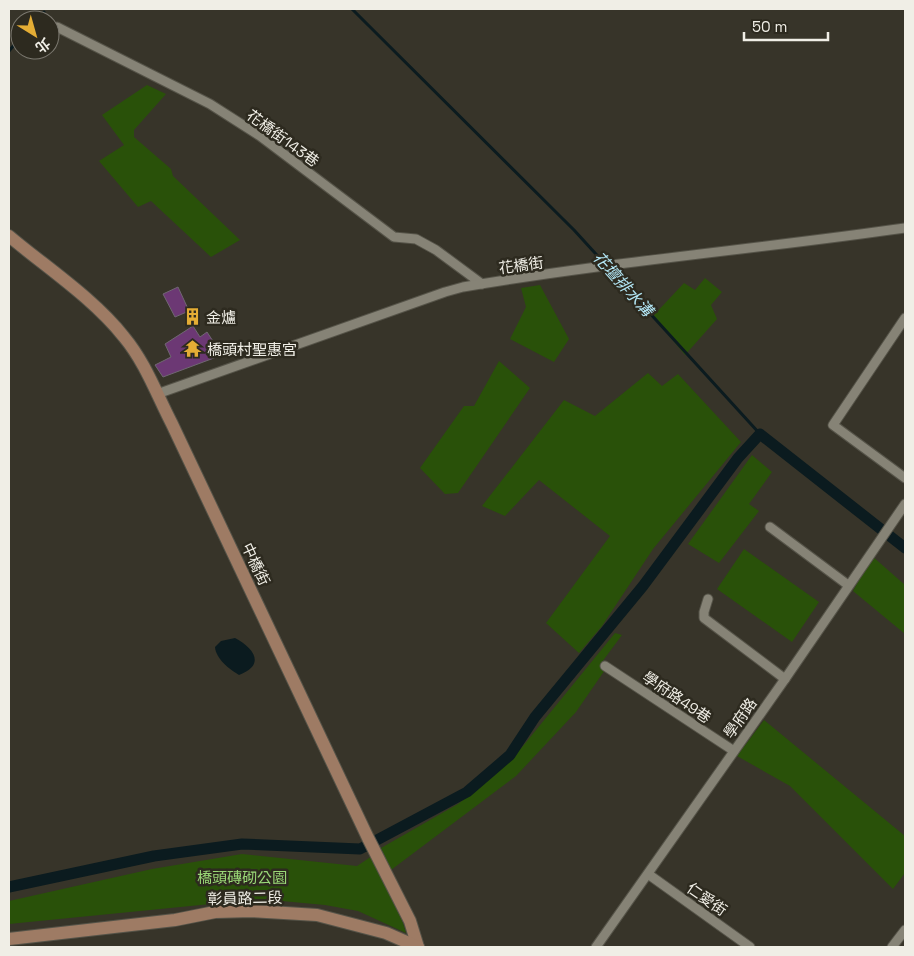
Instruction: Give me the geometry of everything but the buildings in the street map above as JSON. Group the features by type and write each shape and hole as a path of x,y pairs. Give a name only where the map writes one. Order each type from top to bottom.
{"street":[{"name":"花橋街143巷","path":"60,29 210,104 260,136 394,238 416,238 436,250 482,284"},
{"name":"花橋街","path":"157,394 445,292 482,284 618,263 799,243 905,228"},
{"name":"中橋街","path":"9,236 101,311 125,338 141,363 368,838 410,921 418,947"},
{"path":"905,318 833,425 905,478"},
{"name":"學府路","path":"596,947 905,504"},
{"path":"770,527 848,585"},
{"path":"708,599 704,618 785,678"},
{"name":"學府路49巷","path":"606,666 734,751"},
{"name":"仁愛街","path":"648,874 750,947"},
{"name":"彰員路二段","path":"9,939 175,920 215,912 252,911 317,915 386,933 418,947"},
{"path":"892,947 905,930"}],"green space":[{"path":"147,85 166,94 134,130 134,137 171,169 173,176 240,240 211,257 151,201 138,207 99,161 124,145 102,115"},
{"path":"705,278 722,292 711,305 717,319 685,355 653,316 684,283 695,290"},
{"path":"540,285 569,339 554,362 510,339 526,307 521,288"},
{"path":"499,361 530,388 458,493 445,494 420,468 464,406 474,406"},
{"path":"648,373 662,386 678,374 741,442 653,549 602,626 579,653 546,623 610,536 539,480 505,516 482,506 564,400 595,416"},
{"path":"752,455 772,472 749,504 759,511 719,563 688,544"},
{"path":"744,549 819,602 792,642 717,589"},
{"path":"872,556 905,585 905,634 853,591"},
{"path":"615,633 622,635 602,662 607,667 576,712 516,776 391,870 381,848 458,804 495,775 523,746"},
{"path":"764,720 905,836 905,873 893,889 790,786 737,756"},
{"name":"橋頭磚砌公園","path":"242,854 357,866 372,856 406,933 358,911 325,905 260,899 9,924 9,901 152,869"}],"shaded area":[{"path":"235,638 252,651 255,662 247,671 239,675 220,660 215,647 221,641"}],"waterway":[{"name":"花壇排水溝","path":"352,9 574,230 760,434"},
{"path":"9,887 154,856 242,844 360,849 467,792 510,755 535,717 643,586 738,458 760,434 905,548"}],"place":[{"name":"金爐","path":"192,317"},
{"name":"橋頭村聖惠宮","path":"193,349"}]}
